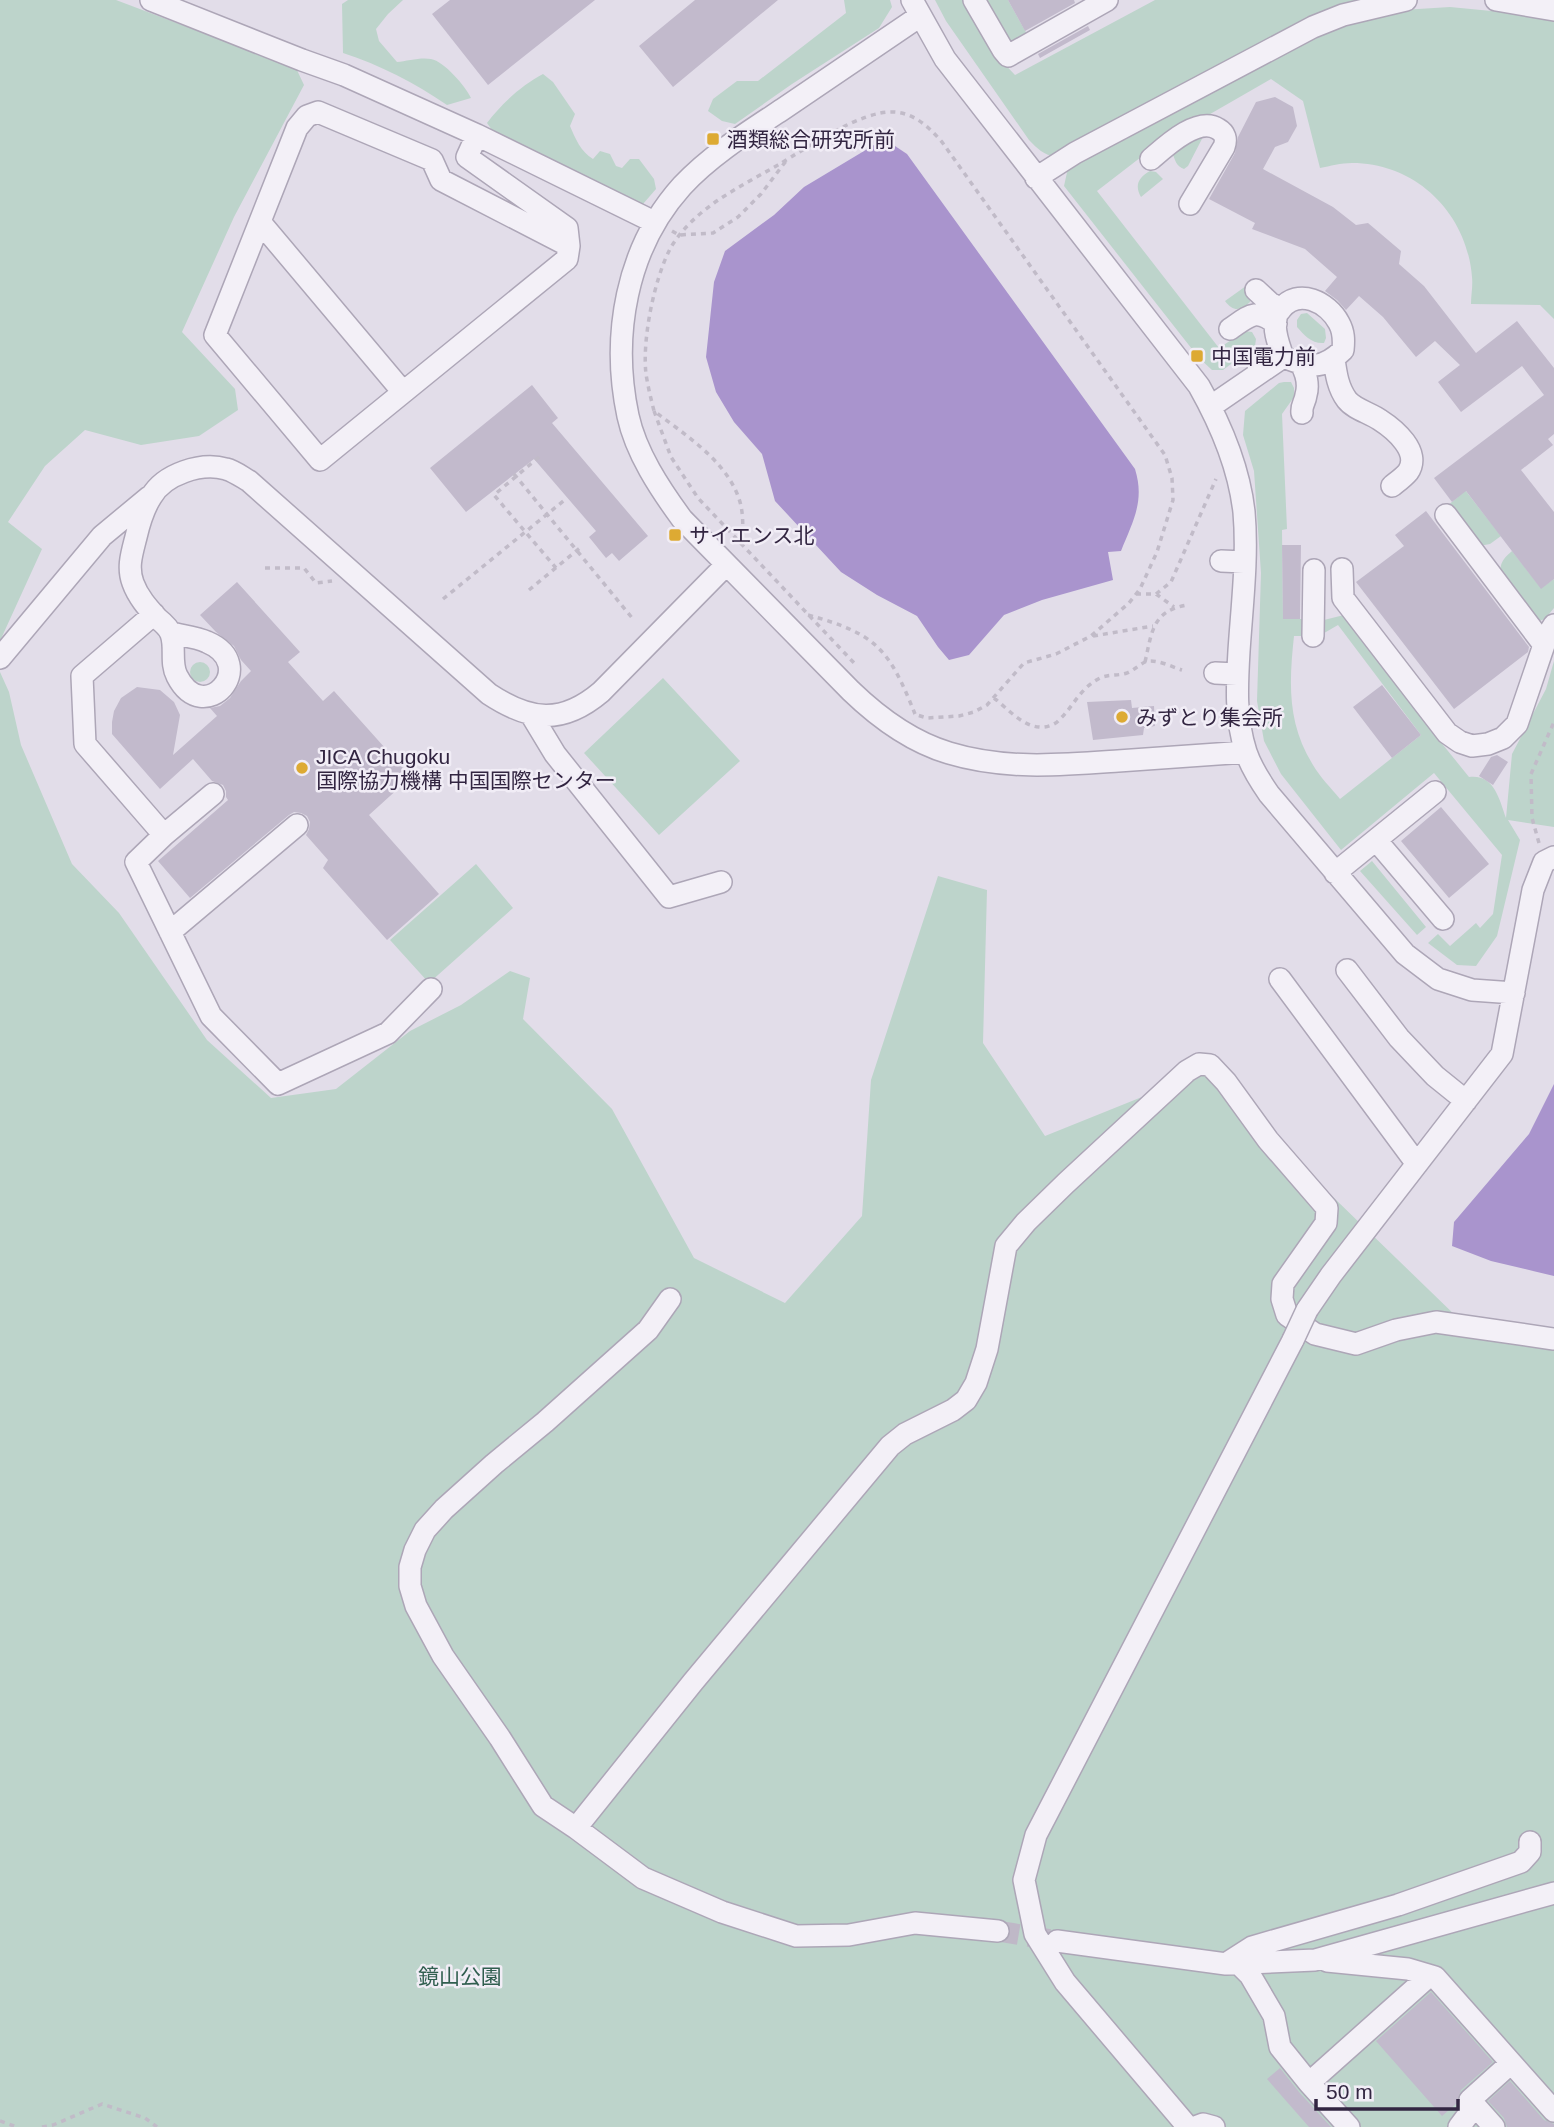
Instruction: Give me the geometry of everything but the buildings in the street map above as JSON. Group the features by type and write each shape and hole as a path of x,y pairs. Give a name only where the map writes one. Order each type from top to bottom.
{"street":[{"path":"151,0 344,75 477,135 654,222"},
{"path":"974,0 1008,56 1107,0"},
{"path":"1036,178 1075,153 1313,27 1353,12 1406,0"},
{"path":"1496,0 1554,10"},
{"path":"1246,752 1045,766 992,763 947,753 899,730 875,714 682,519 661,491 648,466 628,417 620,359 625,299 638,258 654,222 682,186 725,148 916,8 945,59 1199,386 1219,422 1244,511 1237,709 1246,752 1256,774 1269,794 1405,954 1438,979 1472,990 1514,993"},
{"path":"477,135 467,157 567,228 569,246 567,259 320,460 215,335 297,128 307,116 318,112 432,160 441,180 569,246"},
{"path":"1152,159 1166,146 1198,126 1207,124 1224,134 1224,147 1190,204"},
{"path":"260,222 403,392"},
{"path":"1256,290 1279,316"},
{"path":"1210,407 1272,363 1292,360 1319,367 1334,359 1343,350 1344,337 1340,324 1329,309 1318,301 1299,298 1286,303 1279,316 1276,332 1292,360 1306,374 1306,395 1301,406 1302,413"},
{"path":"1230,329 1253,314 1279,316"},
{"path":"1334,359 1338,384 1350,410 1381,420 1400,436 1411,451 1412,464 1392,486"},
{"path":"0,658 102,536 175,474 198,468 225,468 249,481 489,694 510,708 533,716 562,714 589,702 726,565"},
{"path":"151,495 138,529 130,565 133,584 143,602 171,633"},
{"path":"1446,516 1544,645"},
{"path":"1221,561 1244,562"},
{"path":"1342,569 1343,598"},
{"path":"1313,636 1314,570 1343,598 1447,733 1472,746 1503,738 1517,724 1544,645 1554,625"},
{"path":"154,614 82,676 83,703 85,744 164,835"},
{"path":"1215,673 1237,674"},
{"path":"533,716 555,754 669,897 722,882"},
{"path":"1335,873 1435,792"},
{"path":"213,794 136,862 211,1016 278,1084 388,1032 431,989"},
{"path":"170,932 297,825"},
{"path":"1376,840 1443,919"},
{"path":"1188,2127 1065,1982 1035,1934 1024,1880 1036,1835 1307,1310 1331,1275 1502,1054 1534,890 1549,859"},
{"path":"1347,970 1399,1038 1435,1076 1466,1101"},
{"path":"1280,979 1417,1164"},
{"path":"576,1828 693,1682 890,1446 905,1434 953,1410 966,1400 976,1383 987,1349 1006,1246 1066,1183 1187,1071 1199,1064 1210,1065 1226,1082 1268,1140 1328,1208 1326,1223 1283,1284 1282,1298 1287,1315 1315,1334 1356,1344 1396,1330 1436,1322 1554,1339"},
{"path":"670,1299 648,1329 444,1510 425,1530 410,1567 410,1586 416,1606 443,1657 500,1738 543,1806 643,1878 722,1912 796,1936 849,1935 915,1923 998,1930"},
{"path":"1232,1963 1252,1947 1398,1905 1521,1862 1530,1852 1531,1842"},
{"path":"1315,1960 1554,1893"},
{"path":"1057,1941 1232,1963 1315,1960 1408,1969 1434,1977 1554,2111"},
{"path":"1232,1963 1250,1975 1274,2017 1280,2048 1349,2127"},
{"path":"1309,2082 1429,1976"},
{"path":"1459,2127 1468,2115 1470,2100 1511,2063"},
{"path":"1470,2100 1494,2127"},
{"path":"1195,2127 1203,2124 1213,2127"}],"path":[{"path":"860,669 698,498 679,472 654,411 646,373 649,320 669,251 679,235 713,204 857,121 876,113 895,111 927,124 942,142 1165,455 1172,478 1173,500 1157,552 1136,594 1111,621 1091,636 1056,654 1024,663 987,705 959,716 927,718 915,715 905,708"},
{"path":"679,235 713,233 730,222 761,194 788,160"},
{"path":"654,411 696,443 728,477 742,511 742,544"},
{"path":"539,457 494,495 556,568"},
{"path":"1156,594 1171,582 1218,474"},
{"path":"515,476 579,549 633,619"},
{"path":"443,599 567,498"},
{"path":"529,590 579,549"},
{"path":"265,568 304,568 316,583 342,580"},
{"path":"1136,594 1156,594 1174,607"},
{"path":"994,698 1025,722 1037,727 1058,722 1074,700 1100,678 1111,674 1124,674 1140,667 1145,662 1153,626 1163,614 1174,607 1187,606"},
{"path":"808,615 844,625 885,653 895,668 915,715"},
{"path":"1091,636 1153,626"},
{"path":"1145,662 1154,661 1182,670"},
{"path":"1549,859 1532,818 1531,774 1554,722"},
{"path":"41,2127 53,2125 102,2104 145,2118 157,2127"},
{"path":"0,2121 17,2127"}],"green space":[{"path":"0,0 116,0 296,68 304,85 234,217 182,332 235,389 238,410 199,436 141,445 85,430 45,466 8,522 42,549 0,641"},
{"path":"348,0 403,0 376,29 379,41 397,62 423,58 442,64 471,98 447,105 397,75 343,53 342,4"},
{"path":"844,0 890,0 892,7 879,28 735,124 722,121 708,111 713,99 737,81 758,81 846,13"},
{"path":"935,0 965,0 994,53 1015,75 1155,0 1363,0 1052,156 1038,149 1029,140 946,21"},
{"path":"978,0 1008,0 1028,36 1008,47"},
{"path":"1450,7 1512,13 1554,21 1554,319 1540,305 1471,304 1472,280 1468,254 1449,213 1434,196 1417,182 1375,165 1348,163 1320,168 1303,101 1271,79 1158,144 1097,191 1219,348 1245,331 1252,332 1256,339 1255,346 1223,370 1212,370 1199,358 1064,186 1068,168 1344,24 1402,10"},
{"path":"543,74 553,82 575,114 570,126 585,153 593,159 600,151 610,154 616,166 622,168 630,159 639,159 654,179 656,189 643,204 492,130 487,123 499,109 520,89"},
{"path":"1205,133 1188,166 1184,169 1179,166 1172,152"},
{"path":"1150,171 1156,172 1163,179 1141,197 1139,182"},
{"path":"1246,286 1250,302 1237,309 1228,305 1225,301"},
{"path":"1307,313 1325,329 1324,343 1305,336 1297,327 1301,314"},
{"path":"1291,382 1294,397 1282,414 1287,529 1282,530 1283,619 1302,619 1303,636 1294,636 1291,686 1294,718 1298,734 1313,765 1340,799 1421,735 1338,625 1319,636 1320,621 1344,615 1352,622 1469,777 1484,779 1490,783 1506,818 1512,754 1546,689 1554,661 1554,827 1508,820 1520,840 1497,936 1476,966 1457,965 1428,943 1438,934 1450,946 1476,923 1480,928 1493,914 1502,855 1434,773 1341,850 1281,774 1264,741 1257,701 1261,573 1254,471 1243,435 1245,411 1279,383"},
{"path":"1458,481 1501,536 1490,544 1479,546 1447,506 1458,497"},
{"path":"1512,551 1541,588 1554,579 1554,608 1545,619 1539,621 1534,618 1501,574 1503,561"},
{"path":"196,662 204,662 210,672 204,682 196,682 190,676 190,668"},
{"name":"鏡山公園","path":"0,672 9,692 21,745 72,864 119,913 207,1040 271,1098 336,1089 410,1031 461,1005 510,971 530,978 523,1019 612,1109 694,1258 785,1303 862,1216 871,1080 938,876 987,890 983,1043 1045,1136 1204,1072 1460,1320 1554,1339 1554,2127 0,2127"},
{"path":"663,678 740,761 659,835 584,753"},
{"path":"1372,861 1426,927 1417,935 1360,871"},
{"path":"476,864 513,908 429,983 390,940"}],"shaded area":[{"path":"874,145 895,146 907,154 1135,469 1138,480 1138,501 1130,530 1121,551 1108,552 1113,580 1042,600 1004,615 969,655 949,660 917,616 841,572 775,501 762,454 734,422 716,392 706,357 714,282 725,251 774,215 804,187"},
{"path":"1554,1084 1554,1276 1491,1261 1452,1246 1454,1222 1529,1134"}],"tunnel":[{"path":"998,1931 1051,1940"}],"place":[{"name":"酒類総合研究所前","path":"713,139"},
{"name":"中国電力前","path":"1197,356"},
{"name":"サイエンス北","path":"675,535"},
{"name":"みずとり集会所","path":"1122,717"},
{"name":"JICA Chugoku 国際協力機構 中国国際センター","path":"302,768"}]}
